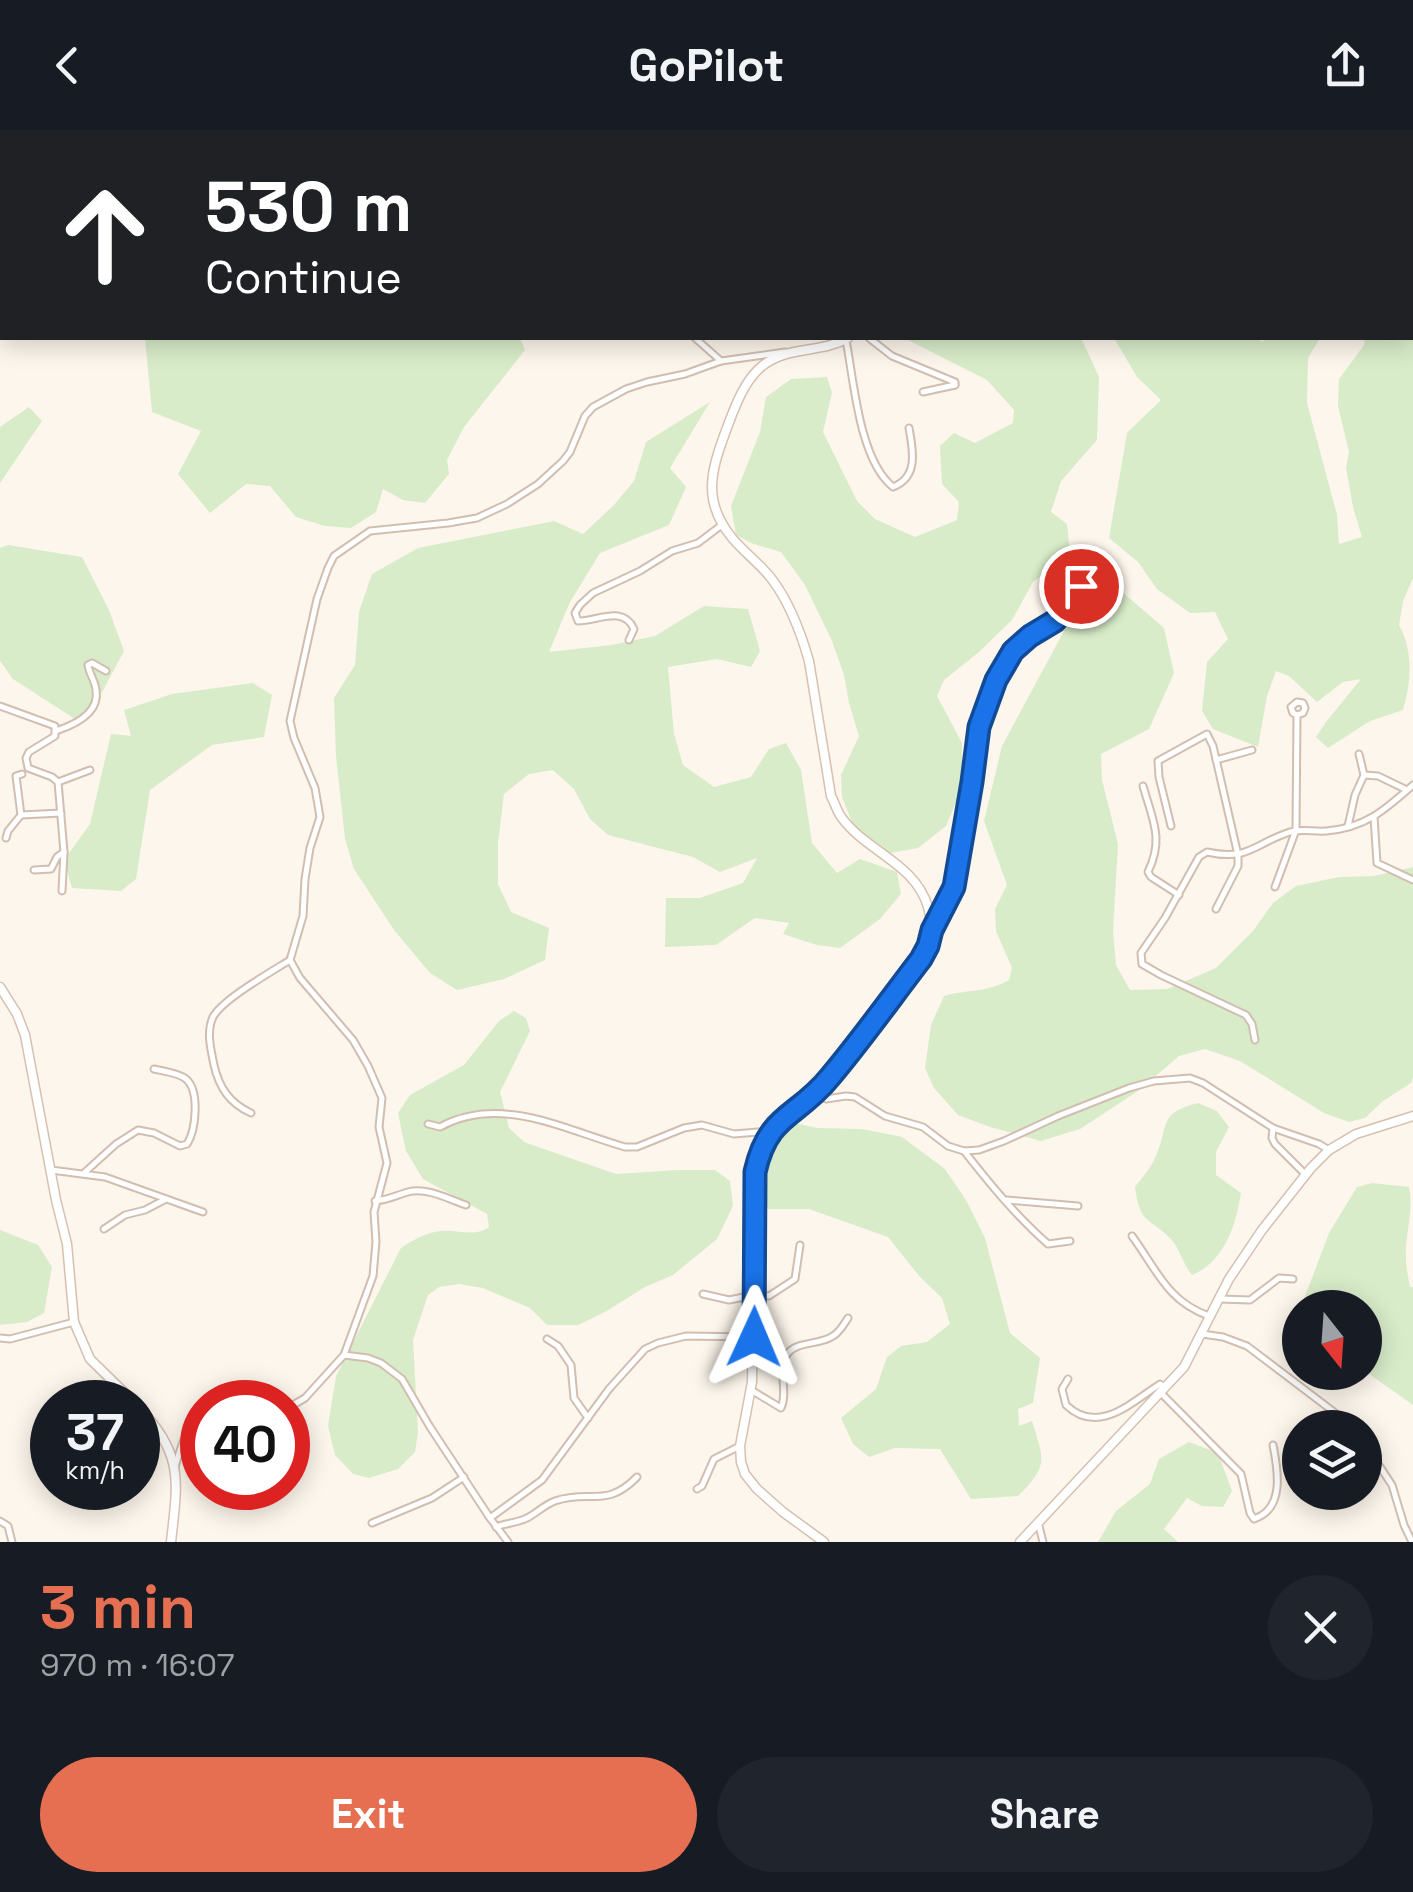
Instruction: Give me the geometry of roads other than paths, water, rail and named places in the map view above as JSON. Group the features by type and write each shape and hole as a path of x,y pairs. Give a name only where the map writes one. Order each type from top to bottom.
{"street":[{"path":"696,340 721,361"},
{"path":"250,1114 231,1101 218,1082 210,1049 211,1024 231,1000 290,960 303,916 305,879 320,805 290,721 317,599 334,556 370,531 477,518 524,494 554,471 570,452 585,416 593,407 626,389 721,361 832,346 842,340"},
{"path":"846,340 858,420 879,471 890,486 905,482 911,469 914,451 908,428"},
{"path":"872,340 892,356 956,384 923,392"},
{"path":"785,352 762,366 743,390 719,449 711,489 713,504 734,540 773,580 808,657 832,796 840,816 909,874 924,892 932,930"},
{"path":"628,640 634,629 625,616 584,622 578,621 575,613 593,593 672,551 698,543 723,524"},
{"path":"824,1542 757,1489 742,1469 740,1446 751,1390 754,1337 755,1172 760,1150 770,1131 815,1094 921,959 954,887 979,727 996,680 1013,651 1055,621 1081,586"},
{"path":"56,731 72,726 92,709 96,686 88,665 92,663 106,671"},
{"path":"0,706 50,723 56,731"},
{"path":"1275,887 1296,830 1298,715"},
{"path":"56,731 55,736 26,758 28,768 58,782 64,852 62,891"},
{"path":"1171,826 1158,761 1210,735 1238,855 1238,866 1216,909"},
{"path":"1216,760 1252,750"},
{"path":"1359,754 1364,775"},
{"path":"58,782 90,770"},
{"path":"22,774 16,776 22,815"},
{"path":"1254,1040 1246,1015 1161,976 1142,964 1141,953 1199,856 1207,852 1227,857 1238,855 1296,830 1348,826 1374,817 1410,788 1364,775 1348,826"},
{"path":"1143,786 1158,840 1148,872 1178,895"},
{"path":"6,838 22,815 61,813"},
{"path":"1374,817 1377,863 1413,880"},
{"path":"34,870 51,869 64,852"},
{"path":"290,960 300,978 353,1040 368,1066 382,1098 380,1127 388,1164 374,1212 373,1276 344,1355 310,1392"},
{"path":"0,988 12,1004 25,1035 70,1261 74,1322 90,1359 111,1380"},
{"path":"84,1173 138,1130 154,1132 180,1146 192,1137 194,1097 190,1084 182,1077 154,1068"},
{"path":"815,1094 826,1099 855,1097 885,1116 923,1127 948,1146 964,1151 1004,1141 1129,1088 1190,1078 1274,1128 1330,1150"},
{"path":"428,1124 440,1127 462,1118 507,1113 625,1147 637,1147 702,1125 734,1134 770,1131"},
{"path":"1020,1542 1184,1368 1249,1248 1306,1175 1330,1150 1356,1134 1413,1116"},
{"path":"1274,1128 1275,1144 1306,1175"},
{"path":"964,1151 1025,1224 1048,1244 1070,1241"},
{"path":"51,1170 105,1177 203,1212"},
{"path":"376,1201 423,1191 466,1205"},
{"path":"104,1229 125,1215 166,1199"},
{"path":"1004,1200 1078,1206"},
{"path":"1132,1236 1169,1292 1187,1307 1209,1316"},
{"path":"703,1294 728,1300 774,1294 793,1281 800,1244"},
{"path":"1219,1298 1250,1300 1279,1278 1293,1279"},
{"path":"751,1390 781,1408 785,1402 786,1356 793,1348 834,1336 848,1318"},
{"path":"0,1338 10,1339 74,1322"},
{"path":"1202,1334 1247,1346 1331,1410"},
{"path":"490,1518 542,1480 609,1389 650,1346 686,1336 754,1337"},
{"path":"547,1339 558,1346 572,1365 574,1398 588,1418"},
{"path":"344,1355 368,1358 402,1379 508,1542"},
{"path":"1068,1379 1062,1389 1066,1405 1081,1417 1116,1413 1160,1384 1233,1464 1254,1518 1266,1513 1277,1493 1274,1445"},
{"path":"160,1435 177,1481 171,1542"},
{"path":"698,1490 714,1459 740,1446"},
{"path":"175,1467 180,1450"},
{"path":"1382,1470 1392,1486 1412,1542"},
{"path":"372,1523 432,1498 464,1477"},
{"path":"496,1527 527,1518 556,1501 613,1495 637,1477"},
{"path":"0,1520 8,1526 12,1542"},
{"path":"1038,1522 1043,1542"}]}
